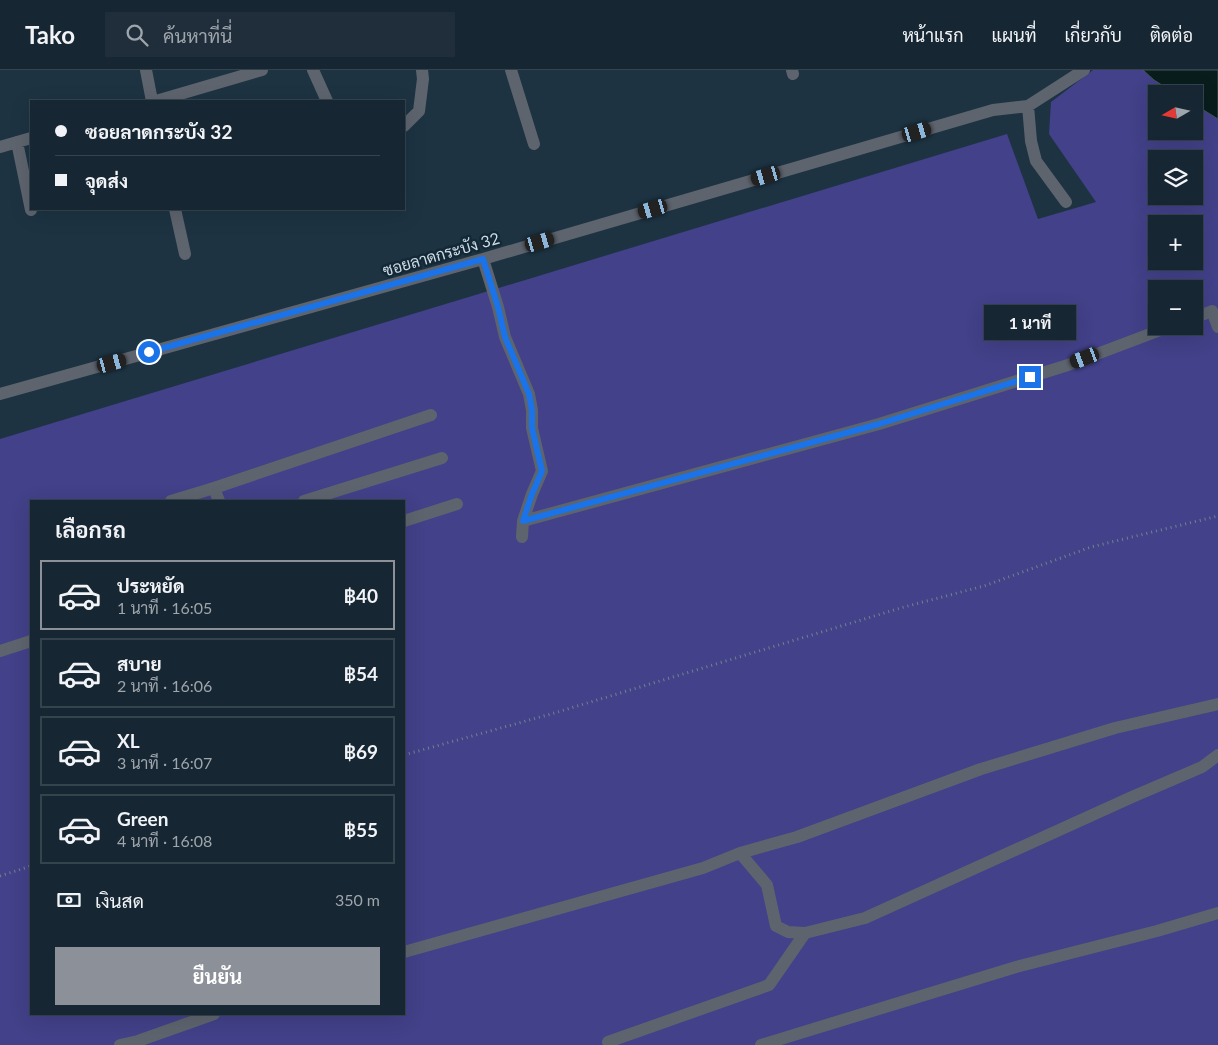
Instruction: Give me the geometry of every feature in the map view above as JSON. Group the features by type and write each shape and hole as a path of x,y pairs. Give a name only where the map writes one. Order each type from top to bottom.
{"street":[{"path":"146,70 152,100"},
{"path":"159,100 262,70"},
{"path":"313,70 327,100"},
{"path":"405,125 419,111 423,79 422,70"},
{"path":"511,70 534,144"},
{"name":"ซอยลาดกระบัง 32","path":"0,394 483,259 992,110 1028,106 1084,70"},
{"path":"1028,106 1031,141 1036,162 1066,202"},
{"path":"0,147 30,138"},
{"path":"17,142 30,205"},
{"path":"176,210 185,254"},
{"path":"483,259 505,337 529,394 532,410 532,428 542,471 523,521 522,537"},
{"path":"1203,314 1212,311 1218,327"},
{"path":"523,521 879,424 1068,365 1148,335"},
{"path":"174,500 431,415"},
{"path":"307,500 442,458"},
{"path":"214,488 219,500"},
{"path":"405,521 457,504"},
{"path":"0,651 30,641"},
{"path":"405,952 703,868 740,853 797,837 981,769 1115,728 1218,704"},
{"path":"740,853 767,885 776,926 788,932 805,934 865,918 1202,767 1218,755"},
{"path":"761,1045 1016,967 1218,913"},
{"path":"608,1042 769,985 805,934"},
{"path":"120,1045 138,1043 211,1015"}],"path":[{"path":"405,755 552,714 904,606 984,586 1091,547 1218,516"},
{"path":"0,876 30,866"}],"shaded area":[{"path":"1093,70 1143,70 1162,85 1148,85 1148,140 1203,140 1203,110 1218,119 1218,1045 0,1045 0,439 1007,134 1038,219 1096,202 1049,134 1051,102"},
{"path":"1143,70 1218,70 1218,119 1203,110 1203,85 1162,85"}],"route":[{"path":"149,352 483,259 505,337 529,394 532,410 532,428 542,471 523,521 879,424 1030,377"}]}
